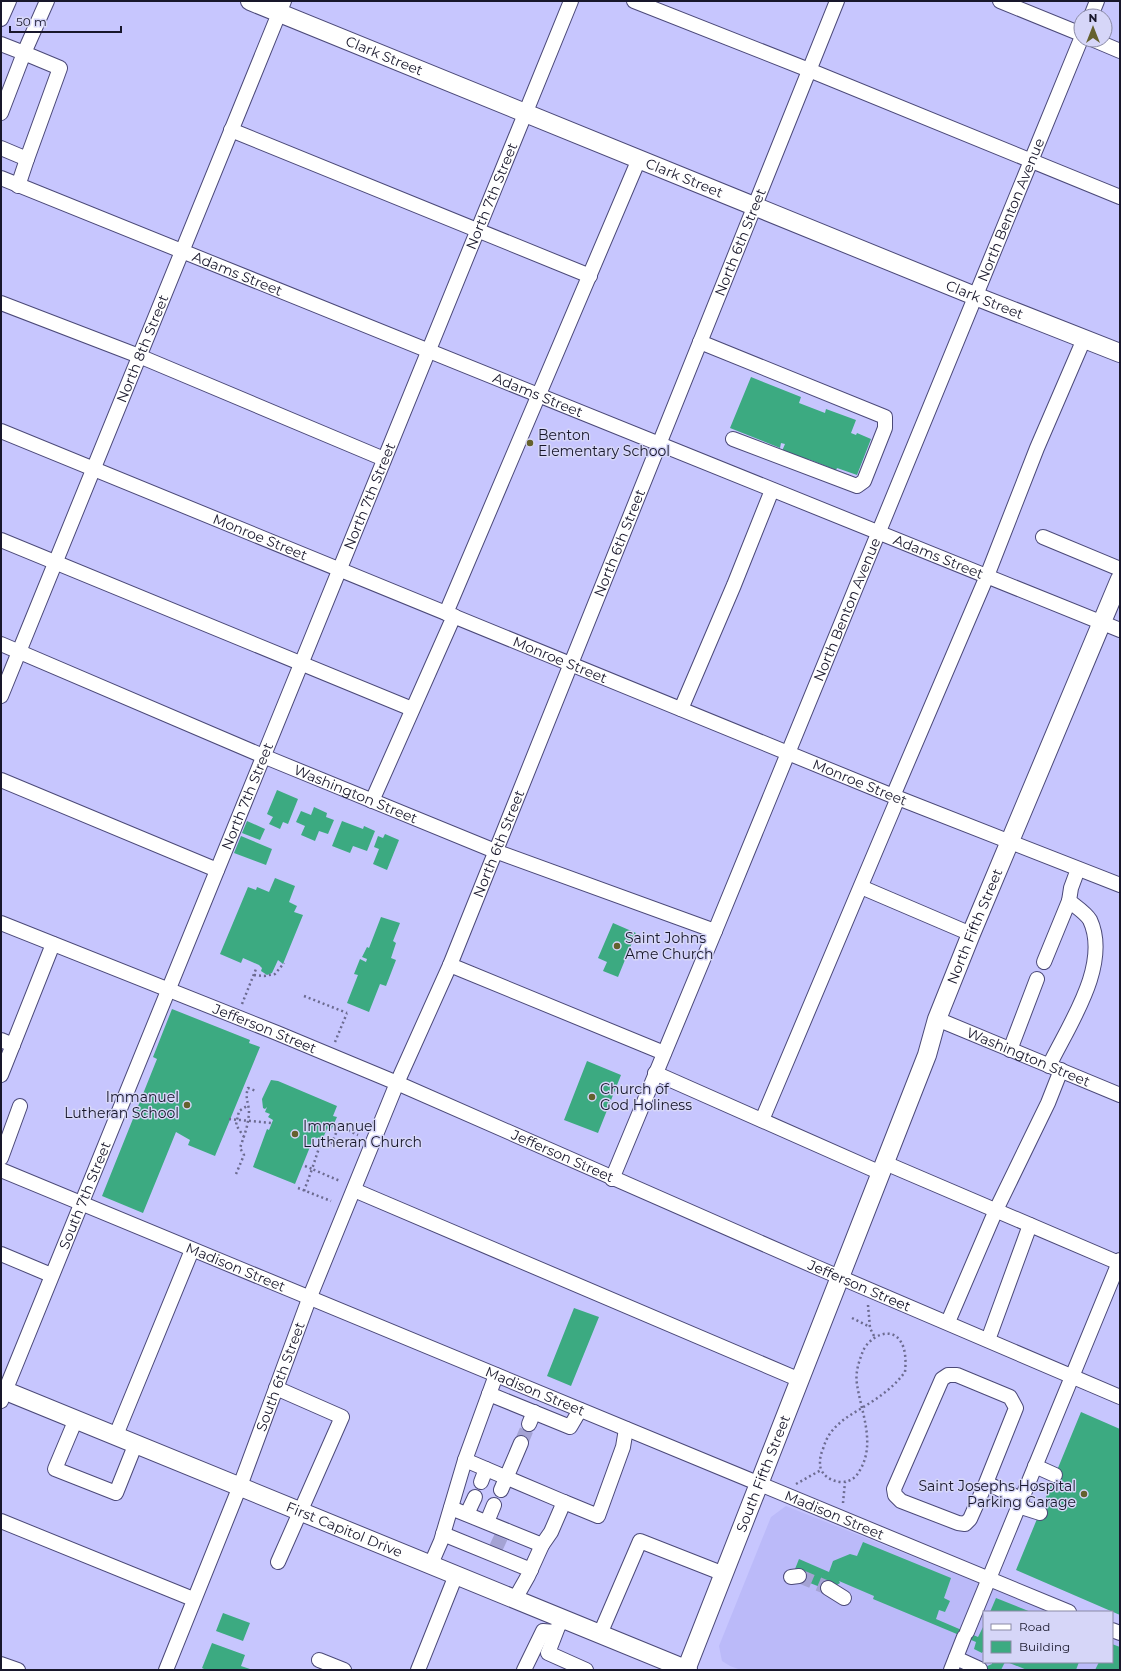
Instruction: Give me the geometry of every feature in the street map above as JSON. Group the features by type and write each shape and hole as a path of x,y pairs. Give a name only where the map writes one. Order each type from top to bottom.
{"main road":[{"name":"Clark Street","path":"250,1 282,7 525,113 975,296 1120,353"},
{"name":"North Fifth Street","path":"839,1277 927,1055 937,1019 971,934 1009,841 1103,623 1120,579"},
{"name":"South Fifth Street","path":"687,1670 839,1277"},
{"name":"First Capitol Drive","path":"2,1393 76,1419 431,1564 515,1599 559,1625 600,1634 687,1670"}],"street":[{"path":"1,18 9,1"},
{"path":"1,114 24,53 47,1"},
{"name":"North 7th Street","path":"168,991 570,1"},
{"path":"634,1 809,70 1120,197"},
{"name":"North 6th Street","path":"397,1083 450,964 837,1"},
{"path":"1000,1 1073,31"},
{"name":"North 8th Street","path":"1,696 56,562 92,468 282,7"},
{"path":"1,44 60,68 18,186"},
{"name":"North Benton Avenue","path":"612,1179 655,1073 716,931 787,753 1077,48"},
{"path":"231,130 590,276"},
{"path":"1,148 27,159"},
{"path":"372,801 412,709 539,396 639,159"},
{"name":"Adams Street","path":"1,178 1120,630"},
{"path":"1,303 139,356 384,459"},
{"path":"762,1120 860,887 1037,448 1084,339"},
{"path":"700,342 885,417 885,428 864,481 857,486 733,439"},
{"name":"Monroe Street","path":"1,431 787,753 1120,886"},
{"path":"681,709 732,592 772,490"},
{"path":"1044,537 1120,570"},
{"path":"1,540 412,709"},
{"name":"Washington Street","path":"1,644 263,756 495,851 716,931"},
{"path":"1,780 217,870"},
{"path":"1044,962 1070,901 1071,888 1078,869"},
{"path":"860,887 971,934"},
{"path":"948,1322 996,1210 1048,1103 1055,1068 1096,960 1095,938 1089,918 1070,901"},
{"name":"Jefferson Street","path":"1,923 397,1083 612,1179 1120,1397"},
{"path":"1,1075 7,1043 53,944"},
{"path":"450,964 664,1053"},
{"path":"1010,1050 1037,979"},
{"name":"South 7th Street","path":"2,1393 168,991"},
{"name":"Washington Street","path":"937,1019 1120,1095"},
{"path":"655,1073 762,1120 883,1168 996,1210 1119,1261 1115,1289 1073,1377 954,1664 980,1669"},
{"name":"South 6th Street","path":"166,1670 193,1599 240,1486 309,1298 397,1083"},
{"path":"1,1158 20,1106"},
{"name":"Madison Street","path":"1,1170 1067,1611"},
{"path":"354,1190 800,1380"},
{"path":"988,1340 1030,1225"},
{"path":"116,1435 192,1250"},
{"path":"1,1254 51,1275"},
{"path":"431,1564 444,1534 465,1460 496,1375"},
{"path":"948,1375 957,1375 1010,1397 1016,1408 986,1483 970,1519 965,1524 958,1523 901,1501 895,1495 894,1489 942,1379 948,1375"},
{"path":"276,1388 342,1417 278,1562"},
{"path":"490,1394 532,1418 570,1427 580,1410"},
{"path":"76,1419 56,1469 116,1493 136,1443"},
{"path":"465,1460 483,1476 564,1502 598,1516 623,1447 626,1429"},
{"path":"504,1484 521,1443"},
{"path":"1035,1466 1055,1475"},
{"path":"986,1483 1040,1513"},
{"path":"467,1514 475,1497"},
{"path":"515,1599 531,1570 542,1544 551,1532 564,1502"},
{"path":"487,1522 494,1506"},
{"path":"451,1508 487,1522 503,1533 542,1544"},
{"path":"1,1521 193,1599"},
{"path":"444,1534 494,1552 531,1570"},
{"path":"600,1634 640,1541 724,1574"},
{"path":"418,1670 456,1575"},
{"path":"828,1588 844,1598"},
{"path":"524,1670 543,1631 559,1625"},
{"path":"559,1625 548,1653 586,1670"},
{"path":"319,1660 344,1670"},
{"path":"1,1664 18,1670"}],"path":[{"path":"254,975 264,976 275,974 284,963"},
{"path":"242,1004 256,969"},
{"path":"304,996 347,1012 335,1042"},
{"path":"236,1174 244,1155 240,1148 247,1131 248,1106 246,1100 248,1088 256,1091"},
{"path":"244,1137 236,1125 236,1120 239,1112 248,1106"},
{"path":"229,1119 272,1123"},
{"path":"335,1125 358,1135"},
{"path":"304,1191 320,1145 331,1145 339,1126"},
{"path":"305,1166 340,1180"},
{"path":"298,1188 331,1201"},
{"path":"868,1305 870,1328 874,1336"},
{"path":"852,1318 870,1328"},
{"path":"862,1407 837,1423 830,1432 821,1455 819,1463 821,1470 825,1476 834,1481 845,1482 852,1480 858,1474 866,1456 866,1432 862,1407 856,1373 868,1342 874,1336 890,1334 901,1342 905,1358 905,1372 886,1392 862,1407"},
{"path":"793,1488 797,1482 821,1470"},
{"path":"842,1508 845,1482"}],"shaded area":[{"path":"786,1506 1048,1611 983,1611 983,1663 1113,1663 1113,1636 1120,1640 1120,1670 741,1670 730,1666 722,1661 719,1646 771,1517"}],"building":[{"path":"751,377 801,397 799,403 825,413 826,409 856,420 851,433 856,435 857,433 871,439 857,475 837,468 836,470 808,459 807,461 782,451 785,444 781,443 780,448 730,428"},
{"path":"277,790 298,799 288,824 283,822 280,829 269,824 273,817 267,814"},
{"path":"314,807 327,813 326,817 334,820 328,834 319,831 315,841 301,835 305,826 296,822 301,811 311,815"},
{"path":"247,821 265,829 260,840 242,833"},
{"path":"342,821 363,829 364,826 375,831 367,851 353,846 350,853 332,846"},
{"path":"385,834 399,840 387,870 373,864 379,849 374,847 378,836 383,838"},
{"path":"241,836 272,849 266,865 234,853"},
{"path":"275,878 295,886 289,902 297,906 294,912 303,915 283,964 278,960 272,973 267,975 261,971 262,968 259,965 243,958 241,963 220,954 248,887 256,890 257,887 269,892"},
{"path":"381,917 400,923 393,941 396,943 391,958 396,960 386,986 380,984 369,1012 347,1003 358,975 354,974 360,959 366,962 367,959 362,957 367,947 369,948"},
{"name":"Saint Johns Ame Church","path":"613,923 636,933 618,977 603,971 607,962 598,958"},
{"name":"Immanuel Lutheran School","path":"172,1009 250,1040 249,1043 260,1047 215,1156 188,1145 190,1140 176,1132 143,1213 102,1196 157,1059 153,1057"},
{"name":"Church of God Holiness","path":"587,1061 621,1075 598,1133 564,1120"},
{"name":"Immanuel Lutheran Church","path":"271,1080 278,1081 337,1106 333,1116 337,1117 331,1130 327,1129 322,1140 314,1137 295,1184 253,1167 267,1129 269,1130 273,1120 268,1117 270,1114 265,1112 267,1107 265,1109 263,1108 262,1099"},
{"path":"574,1308 599,1317 571,1386 547,1376"},
{"name":"Saint Josephs Hospital Parking Garage","path":"1081,1412 1120,1429 1120,1615 1016,1570"},
{"path":"863,1542 951,1578 944,1598 950,1601 945,1612 939,1610 936,1619 978,1637 983,1627 982,1653 974,1649 976,1642 873,1599 874,1596 839,1581 840,1583 837,1585 835,1584 825,1589 800,1579 795,1569 799,1559 829,1572 833,1561 850,1554 857,1556"},
{"path":"996,1598 1028,1611 990,1611"},
{"path":"223,1613 250,1623 243,1641 216,1631"},
{"path":"212,1643 245,1655 241,1666 253,1670 206,1670 202,1668"},
{"path":"1113,1644 1120,1647 1120,1670 1095,1670 1098,1663 1113,1663"},
{"path":"1004,1663 1001,1670 978,1670 992,1664"},
{"path":"1010,1663 1079,1663 1076,1670 1027,1670"}],"tunnel":[{"path":"521,1443 529,1424"},
{"path":"495,1550 501,1537"},
{"path":"799,1576 828,1588"}],"place":[{"name":"Benton Elementary School","path":"530,443"},
{"name":"Saint Johns Ame Church","path":"617,946"},
{"name":"Church of God Holiness","path":"592,1097"},
{"name":"Immanuel Lutheran School","path":"187,1105"},
{"name":"Immanuel Lutheran Church","path":"295,1134"},
{"name":"Saint Josephs Hospital Parking Garage","path":"1084,1494"}]}
